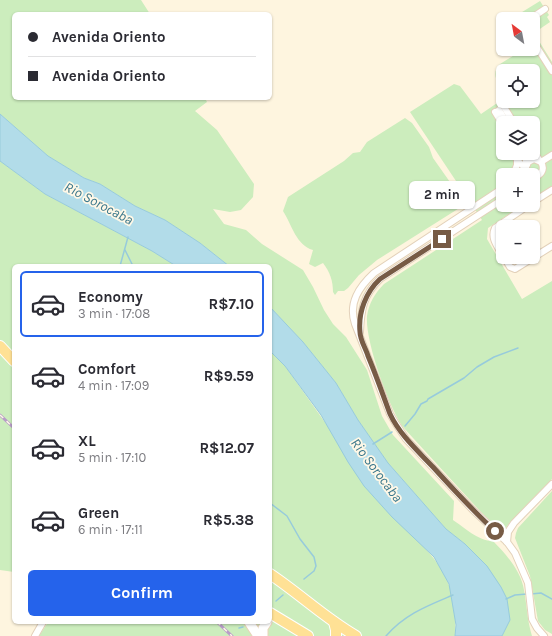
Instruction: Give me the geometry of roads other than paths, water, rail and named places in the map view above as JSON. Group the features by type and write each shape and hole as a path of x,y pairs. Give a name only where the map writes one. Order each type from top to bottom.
{"main road":[{"path":"0,346 12,359"},
{"path":"272,575 334,622 356,636"},
{"path":"272,614 308,636"},
{"path":"272,620 283,622"},
{"path":"334,622 336,636"},
{"path":"250,624 258,636"},
{"path":"263,636 263,628 266,624"}],"street":[{"path":"540,12 545,9"},
{"path":"540,52 552,71"},
{"path":"499,110 503,116"},
{"path":"499,110 506,116"},
{"path":"499,110 501,116"},
{"path":"540,162 552,155"},
{"path":"526,167 531,160 534,159 543,165 543,171 540,173"},
{"path":"515,168 517,160 526,167"},
{"path":"526,160 526,167"},
{"path":"540,198 552,190"},
{"path":"496,193 378,270 367,279 356,294 353,306 353,317 390,414 398,428 472,509 506,542 515,553 522,566 530,590 532,620 544,636"},
{"path":"360,333 361,313 364,304 370,290 380,279 496,204"},
{"path":"507,220 519,212"},
{"path":"496,227 493,236 496,244"},
{"path":"540,253 552,246"},
{"path":"508,264 510,267 515,269 523,264"},
{"path":"506,542 508,532 514,523 552,484"},
{"path":"35,636 42,624"}],"water":[{"name":"Rio Sorocaba","path":"0,114 48,156 84,178 100,184 135,206 165,220 200,243 226,264 173,264 152,251 45,194 0,161"},
{"name":"Rio Sorocaba","path":"272,309 303,342 336,383 358,420 388,463 446,529 465,544 487,566 507,599 510,620 502,636 455,636 456,625 449,584 434,557 392,517 364,486 348,462 321,415 285,366 272,353"}],"waterway":[{"path":"121,264 128,237"},
{"path":"125,250 132,264"},
{"path":"405,426 421,404 428,399 464,378 477,367 494,357 518,348"},
{"name":"Rio Sorocaba","path":"373,444 392,432"},
{"path":"272,505 287,516 300,539 314,557 316,566 314,571 304,579"},
{"path":"531,594 541,593 552,599"},
{"path":"506,599 515,595 527,594"},
{"path":"276,601 283,595"},
{"path":"386,636 393,628 417,611 453,595"},
{"path":"239,628 243,627"}],"railway":[{"path":"0,415 12,426"},
{"path":"219,624 232,636"}]}
